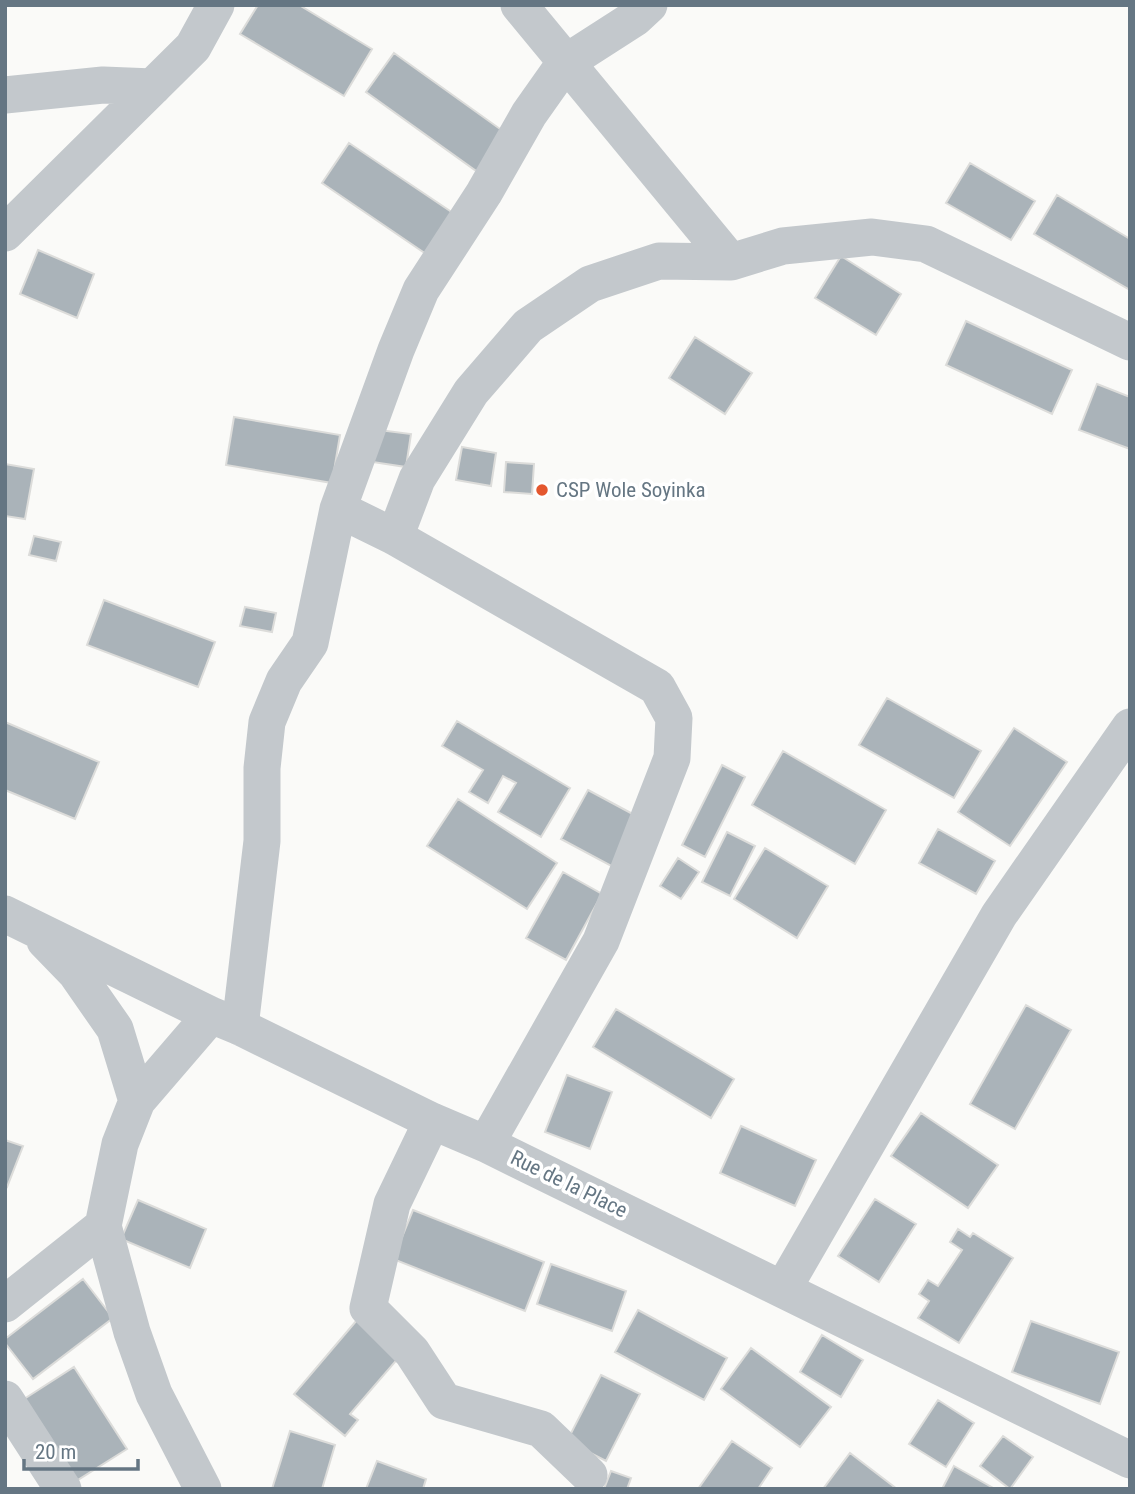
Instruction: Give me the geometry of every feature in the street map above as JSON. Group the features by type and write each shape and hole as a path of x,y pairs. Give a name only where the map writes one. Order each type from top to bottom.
{"street":[{"path":"5,233 193,47 216,5"},
{"path":"519,5 731,262"},
{"path":"202,1489 154,1394 132,1332 103,1226 120,1144 137,1101 226,1021 262,841 262,768 267,722 284,681 310,643 338,509 396,350 421,290 484,193 529,114 565,63 635,18 649,5"},
{"path":"5,94 103,85 153,88"},
{"path":"395,537 417,479 471,392 528,326 590,284 659,261 731,262 783,246 873,237 926,244 1130,342"},
{"path":"338,509 395,537 657,687 674,718 672,758 601,941 486,1144"},
{"path":"783,1289 999,915 1130,727"},
{"path":"18,920 76,973 115,1029 137,1101"},
{"name":"Rue de la Place","path":"18,920 432,1121 486,1144 1130,1460"},
{"path":"432,1121 392,1203 368,1308 412,1352 444,1401 541,1429 589,1475"},
{"path":"5,1304 103,1226"},
{"path":"5,1399 63,1489"}],"building":[{"path":"258,5 299,5 372,49 344,96 240,34"},
{"path":"394,53 514,139 486,178 366,92"},
{"path":"349,143 456,215 429,256 322,183"},
{"path":"970,163 1035,201 1011,240 946,203"},
{"path":"1057,195 1130,239 1130,290 1034,234"},
{"path":"38,250 94,274 77,318 20,294"},
{"path":"841,256 901,294 876,335 815,298"},
{"path":"966,321 1072,370 1052,414 946,365"},
{"path":"695,337 752,373 725,414 669,378"},
{"path":"1097,384 1130,397 1130,449 1079,430"},
{"path":"234,417 340,435 332,483 226,465"},
{"path":"371,429 411,434 406,467 366,461"},
{"path":"462,447 496,453 491,486 456,480"},
{"path":"506,462 534,464 532,494 504,492"},
{"path":"5,464 34,469 25,519 5,516"},
{"path":"34,536 61,542 56,561 29,555"},
{"path":"104,600 215,642 198,687 87,645"},
{"path":"245,607 276,613 272,632 240,626"},
{"path":"887,698 981,751 954,798 859,745"},
{"path":"457,721 570,788 541,837 498,812 516,783 503,776 488,803 469,792 483,770 442,746"},
{"path":"5,722 99,762 75,819 5,790"},
{"path":"1014,728 1067,762 1010,846 958,812"},
{"path":"783,751 886,810 855,864 752,805"},
{"path":"722,765 745,777 705,857 682,845"},
{"path":"588,790 642,819 615,868 561,839"},
{"path":"458,799 557,863 527,909 427,846"},
{"path":"938,829 995,861 976,894 919,863"},
{"path":"727,832 755,846 730,896 702,882"},
{"path":"765,848 828,886 797,938 734,899"},
{"path":"678,858 699,872 681,899 660,886"},
{"path":"563,872 602,894 566,960 526,938"},
{"path":"1026,1005 1071,1030 1015,1129 970,1104"},
{"path":"616,1009 734,1079 711,1118 593,1047"},
{"path":"567,1075 612,1092 590,1149 545,1132"},
{"path":"921,1113 998,1165 968,1208 891,1156"},
{"path":"741,1126 816,1160 795,1206 720,1173"},
{"path":"5,1140 23,1146 7,1187 5,1186"},
{"path":"875,1199 916,1224 879,1282 838,1256"},
{"path":"138,1200 206,1229 190,1268 121,1239"},
{"path":"413,1210 544,1262 525,1311 393,1259"},
{"path":"958,1229 970,1237 973,1233 1013,1258 959,1343 918,1318 929,1301 919,1294 928,1280 938,1286 962,1250 950,1242"},
{"path":"551,1264 626,1291 612,1331 537,1304"},
{"path":"83,1279 113,1318 33,1379 5,1343 5,1339"},
{"path":"638,1310 727,1358 704,1400 615,1352"},
{"path":"357,1320 401,1355 350,1414 358,1420 345,1436 294,1394"},
{"path":"1031,1321 1119,1352 1100,1404 1012,1372"},
{"path":"822,1335 863,1360 841,1397 800,1372"},
{"path":"751,1348 831,1407 800,1447 721,1389"},
{"path":"74,1367 127,1449 73,1483 21,1401"},
{"path":"601,1375 640,1394 606,1461 567,1441"},
{"path":"938,1400 974,1423 946,1467 909,1444"},
{"path":"290,1431 335,1445 322,1489 272,1489"},
{"path":"1003,1436 1033,1457 1010,1489 980,1466"},
{"path":"732,1441 772,1468 758,1489 698,1489"},
{"path":"850,1453 897,1489 823,1489"},
{"path":"377,1461 426,1479 423,1489 366,1489"},
{"path":"954,1466 995,1489 942,1489"},
{"path":"611,1471 631,1478 627,1489 604,1489"}],"place":[{"name":"CSP Wole Soyinka","path":"542,490"}]}
